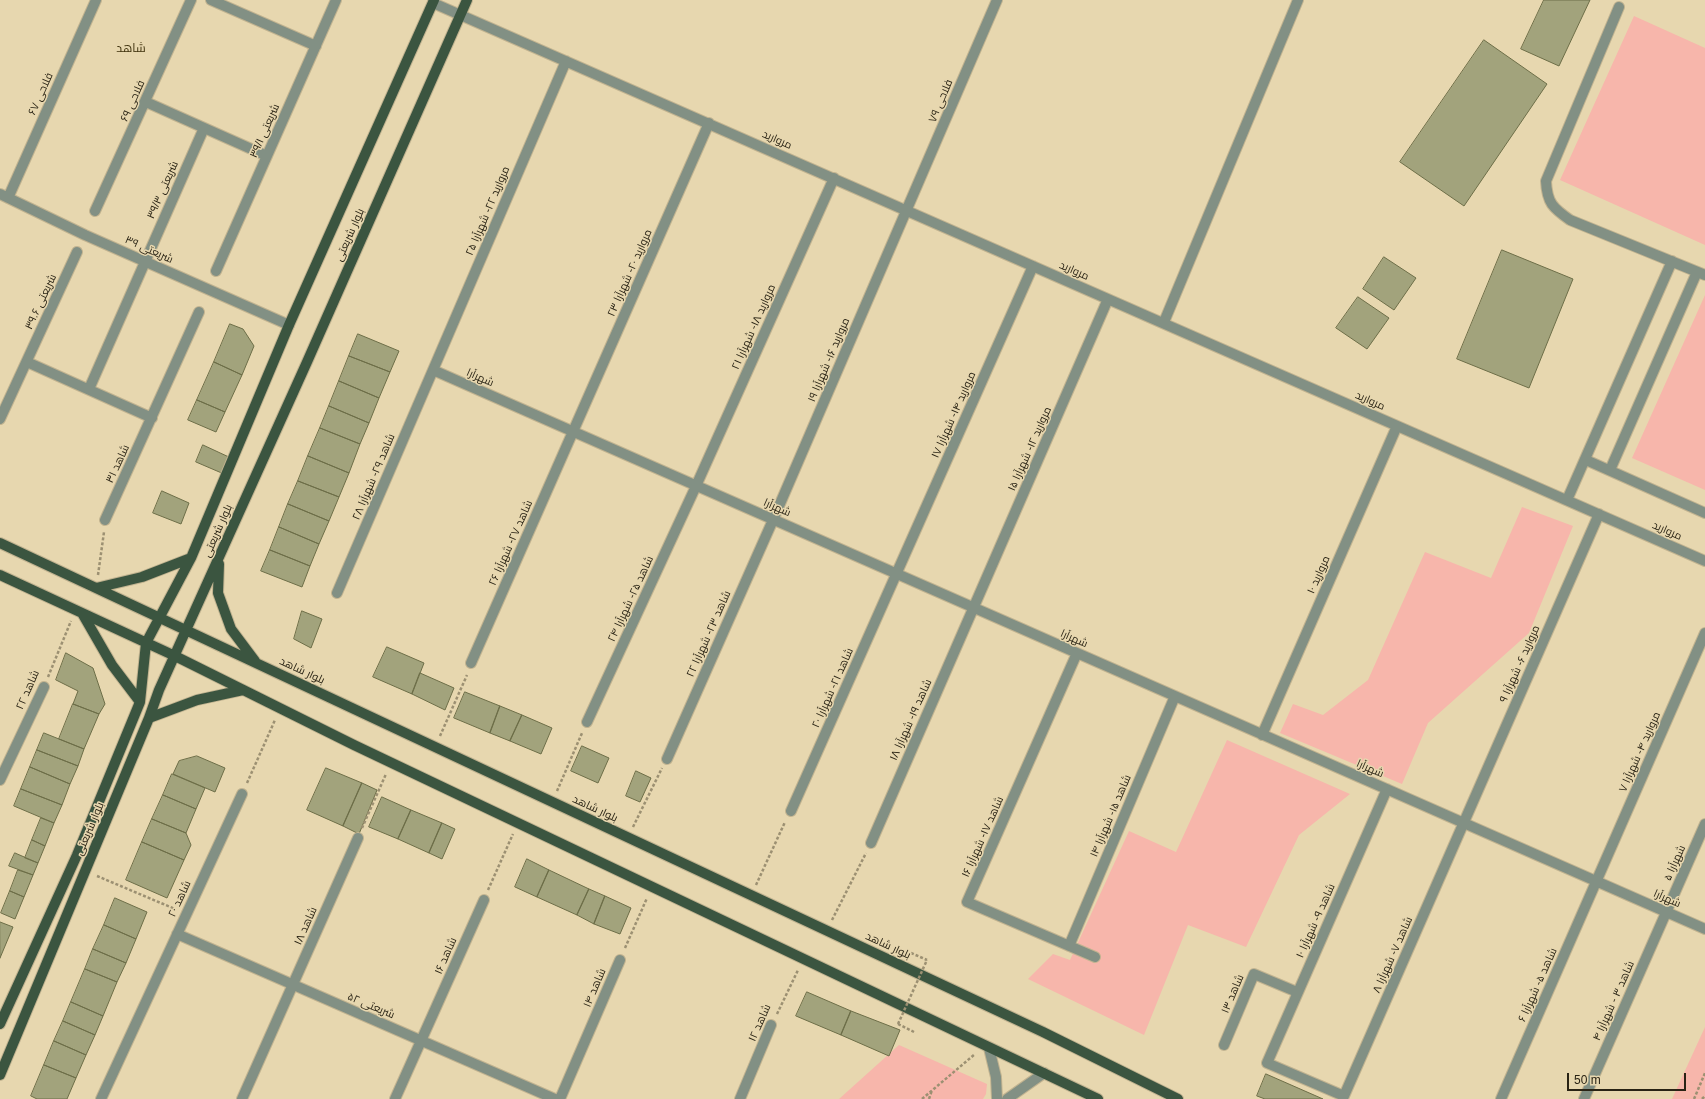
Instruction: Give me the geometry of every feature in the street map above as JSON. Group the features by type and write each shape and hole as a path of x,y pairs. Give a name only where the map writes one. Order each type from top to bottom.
{"main road":[{"name":"بلوار شریعتی","path":"0,1075 86,871 159,690 219,560 467,0"},
{"name":"بلوار شریعتی","path":"0,1024 77,854 140,702 146,643 159,616 174,593 190,558 289,325 433,1"},
{"name":"بلوار شاهد","path":"0,543 159,616 552,803 1043,1032 1178,1099"},
{"path":"96,588 142,576 190,558"},
{"path":"219,560 218,593 231,629 256,663"},
{"path":"0,576 175,656 281,709 518,823 1098,1099"},
{"path":"79,611 112,665 140,702"},
{"path":"149,718 197,700 243,690"}],"street":[{"name":"فلاحی ۶۷","path":"4,196 96,0"},
{"name":"فلاحی ۶۹","path":"95,211 146,102 191,0"},
{"path":"211,0 316,46"},
{"name":"شریعتی ۳۹/۱","path":"216,271 336,0"},
{"name":"فلاحی ۷۹","path":"907,210 997,0"},
{"path":"1164,322 1298,0"},
{"name":"مروارید","path":"433,1 460,15 1108,299 1164,322 1705,561"},
{"path":"1610,470 1701,273 1570,220 1554,209 1546,195 1546,181 1620,7"},
{"name":"مروارید ۲۲- شهرآرا ۲۵","path":"433,370 566,61"},
{"path":"146,102 267,156"},
{"name":"مروارید ۲۰- شهرآرا ۲۳","path":"573,432 709,123"},
{"name":"شریعتی ۳۹/۳","path":"89,389 204,128"},
{"name":"مروارید ۱۸- شهرآرا ۲۱","path":"696,486 834,178"},
{"name":"شریعتی ۳۹","path":"4,196 145,262 289,325"},
{"name":"مروارید ۱۶- شهرآرا ۱۹","path":"773,520 907,210"},
{"name":"شریعتی ۳۹.۶","path":"0,419 77,252"},
{"path":"1567,500 1586,460 1672,261"},
{"name":"مروارید ۱۴- شهرآرا ۱۷","path":"897,574 1033,266"},
{"name":"مروارید ۱۲- شهرآرا ۱۵","path":"973,608 1108,299"},
{"name":"شاهد ۳۱","path":"105,520 199,312"},
{"path":"27,362 152,418"},
{"name":"شهرآرا","path":"433,370 1705,929"},
{"name":"شاهد ۲۹- شهرآرا ۲۸","path":"337,593 433,370"},
{"name":"مروارید ۱۰","path":"1262,734 1397,426"},
{"name":"شاهد ۲۷- شهرآرا ۲۶","path":"471,663 573,432"},
{"path":"1586,460 1705,513"},
{"name":"شاهد ۲۵- شهرآرا ۲۴","path":"587,722 696,486"},
{"name":"مروارید ۶- شهرآرا ۹","path":"1464,823 1599,514"},
{"name":"شاهد ۲۳- شهرآرا ۲۲","path":"667,758 773,520"},
{"name":"شاهد ۲۱- شهرآرا ۲۰","path":"790,811 897,574"},
{"name":"شاهد ۱۹- شهرآرا ۱۸","path":"871,843 973,608"},
{"name":"مروارید ۴- شهرآرا ۷","path":"1597,881 1705,633"},
{"name":"شاهد ۱۷- شهرآرا ۱۶","path":"1077,653 967,902 1096,957"},
{"name":"شاهد ۲۲","path":"0,780 44,687"},
{"name":"شاهد ۱۵- شهرآرا ۱۴","path":"1069,946 1175,696"},
{"name":"شاهد ۹- شهرآرا ۱۰","path":"1267,1063 1387,789"},
{"name":"شاهد ۲۰","path":"101,1099 242,794"},
{"name":"شاهد ۷- شهرآرا ۸","path":"1267,1063 1344,1096 1464,823"},
{"name":"شهرآرا ۵","path":"1666,912 1705,824"},
{"name":"شاهد ۱۸","path":"242,1099 358,838"},
{"name":"شاهد ۵- شهرآرا ۶","path":"1501,1099 1597,881"},
{"name":"شاهد ۱۶","path":"395,1099 484,900"},
{"name":"شاهد ۳ - شهرآرا ۴","path":"1584,1099 1666,912"},
{"name":"شریعتی ۵۲","path":"177,934 555,1099"},
{"name":"شاهد ۱۴","path":"560,1099 620,960"},
{"name":"شاهد ۱۳","path":"1224,1045 1254,974 1298,992"},
{"name":"شاهد ۱۲","path":"740,1099 772,1025"},
{"path":"987,1046 996,1077 997,1099"},
{"path":"1007,1099 1044,1073"}],"path":[{"path":"96,588 105,520"},
{"name":"شاهد ۲۲","path":"44,687 79,611"},
{"path":"435,747 471,663"},
{"path":"242,794 281,709"},
{"path":"552,803 587,722"},
{"path":"628,838 667,758"},
{"path":"358,838 392,762"},
{"path":"750,896 790,811"},
{"path":"484,900 518,823"},
{"path":"827,931 871,843"},
{"path":"86,871 186,913"},
{"name":"شاهد ۱۴","path":"620,960 652,886"},
{"path":"912,953 927,960 898,1024 914,1032"},
{"name":"شاهد ۱۲","path":"772,1025 803,959"},
{"path":"922,1099 987,1046"},
{"path":"1694,1099 1705,1073"},
{"path":"929,1099 933,1090"},
{"path":"1702,1099 1705,1096"}],"shaded area":[{"path":"1634,16 1705,48 1705,245 1560,180"},
{"path":"1705,295 1705,490 1632,458"},
{"path":"1522,507 1573,526 1529,633 1428,723 1402,784 1280,733 1293,704 1323,715 1368,680 1425,552 1491,578"},
{"path":"1227,740 1350,794 1299,835 1246,947 1188,925 1144,1035 1028,979 1053,954 1070,960 1129,831 1176,852"},
{"path":"1705,1027 1705,1099 1672,1099"},
{"path":"899,1045 987,1084 986,1094 983,1099 839,1099"}],"building":[{"path":"1544,0 1590,0 1559,66 1521,49"},
{"path":"1484,40 1547,84 1464,206 1400,162"},
{"path":"1502,250 1573,279 1529,388 1457,359"},
{"path":"1384,257 1416,278 1394,310 1363,289"},
{"path":"1358,297 1389,318 1367,349 1336,328"},
{"path":"230,324 243,329 254,346 242,375 214,362"},
{"path":"358,334 399,351 390,372 349,356"},
{"path":"349,356 390,372 379,398 339,381"},
{"path":"214,362 242,375 225,412 197,400"},
{"path":"339,381 379,398 369,423 329,406"},
{"path":"197,400 225,412 216,432 188,420"},
{"path":"329,406 369,423 360,444 320,428"},
{"path":"320,428 360,444 349,473 308,456"},
{"path":"203,445 231,458 224,474 196,462"},
{"path":"308,456 349,473 339,497 298,481"},
{"path":"298,481 339,497 329,521 288,504"},
{"path":"162,491 189,503 181,524 153,513"},
{"path":"288,504 329,521 319,544 279,527"},
{"path":"279,527 319,544 310,566 270,550"},
{"path":"270,550 310,566 302,587 261,571"},
{"path":"302,611 322,619 311,648 294,639"},
{"path":"387,647 424,663 412,694 373,677"},
{"path":"66,653 93,668 105,704 99,714 73,704 78,691 56,680"},
{"path":"420,673 454,688 445,710 412,694"},
{"path":"465,692 500,706 490,733 454,718"},
{"path":"73,704 99,714 84,749 59,739"},
{"path":"500,706 522,715 510,741 490,733"},
{"path":"522,715 552,728 541,754 510,741"},
{"path":"44,733 84,749 78,766 37,750"},
{"path":"582,746 609,758 598,783 571,771"},
{"path":"37,750 78,766 70,784 30,767"},
{"path":"197,756 225,768 215,792 173,774 179,761"},
{"path":"30,767 70,784 62,805 21,789"},
{"path":"326,768 362,783 343,826 307,810"},
{"path":"636,771 651,778 640,802 626,796"},
{"path":"172,774 205,788 196,809 163,795"},
{"path":"362,783 377,790 359,834 343,826"},
{"path":"21,789 62,805 54,823 14,806"},
{"path":"163,795 196,809 186,833 152,819"},
{"path":"382,797 411,810 398,839 369,827"},
{"path":"411,810 442,823 429,853 398,839"},
{"path":"41,818 54,823 45,846 32,840"},
{"path":"152,819 186,833 191,845 184,860 142,842"},
{"path":"442,823 455,829 442,859 429,853"},
{"path":"32,840 45,846 38,863 25,858"},
{"path":"142,842 184,860 167,898 126,880"},
{"path":"15,853 38,863 33,875 9,866"},
{"path":"527,859 549,870 537,897 515,887"},
{"path":"18,870 33,875 24,897 10,891"},
{"path":"549,870 589,889 577,915 537,897"},
{"path":"589,889 605,896 594,924 577,915"},
{"path":"10,891 24,897 15,919 1,913"},
{"path":"605,896 631,908 620,934 594,924"},
{"path":"115,898 147,912 136,939 104,925"},
{"path":"0,922 13,927 0,958"},
{"path":"104,925 136,939 126,963 93,949"},
{"path":"93,949 126,963 117,982 85,969"},
{"path":"85,969 117,982 103,1016 71,1002"},
{"path":"807,992 851,1011 841,1035 796,1016"},
{"path":"71,1002 103,1016 95,1035 63,1021"},
{"path":"851,1011 900,1030 889,1056 841,1035"},
{"path":"63,1021 95,1035 86,1055 54,1041"},
{"path":"54,1041 86,1055 76,1078 44,1065"},
{"path":"44,1065 76,1078 67,1099 37,1099 31,1096"},
{"path":"1266,1074 1323,1099 1265,1099 1257,1096"}],"district":[{"name":"شاهد","path":"131,49"}]}
